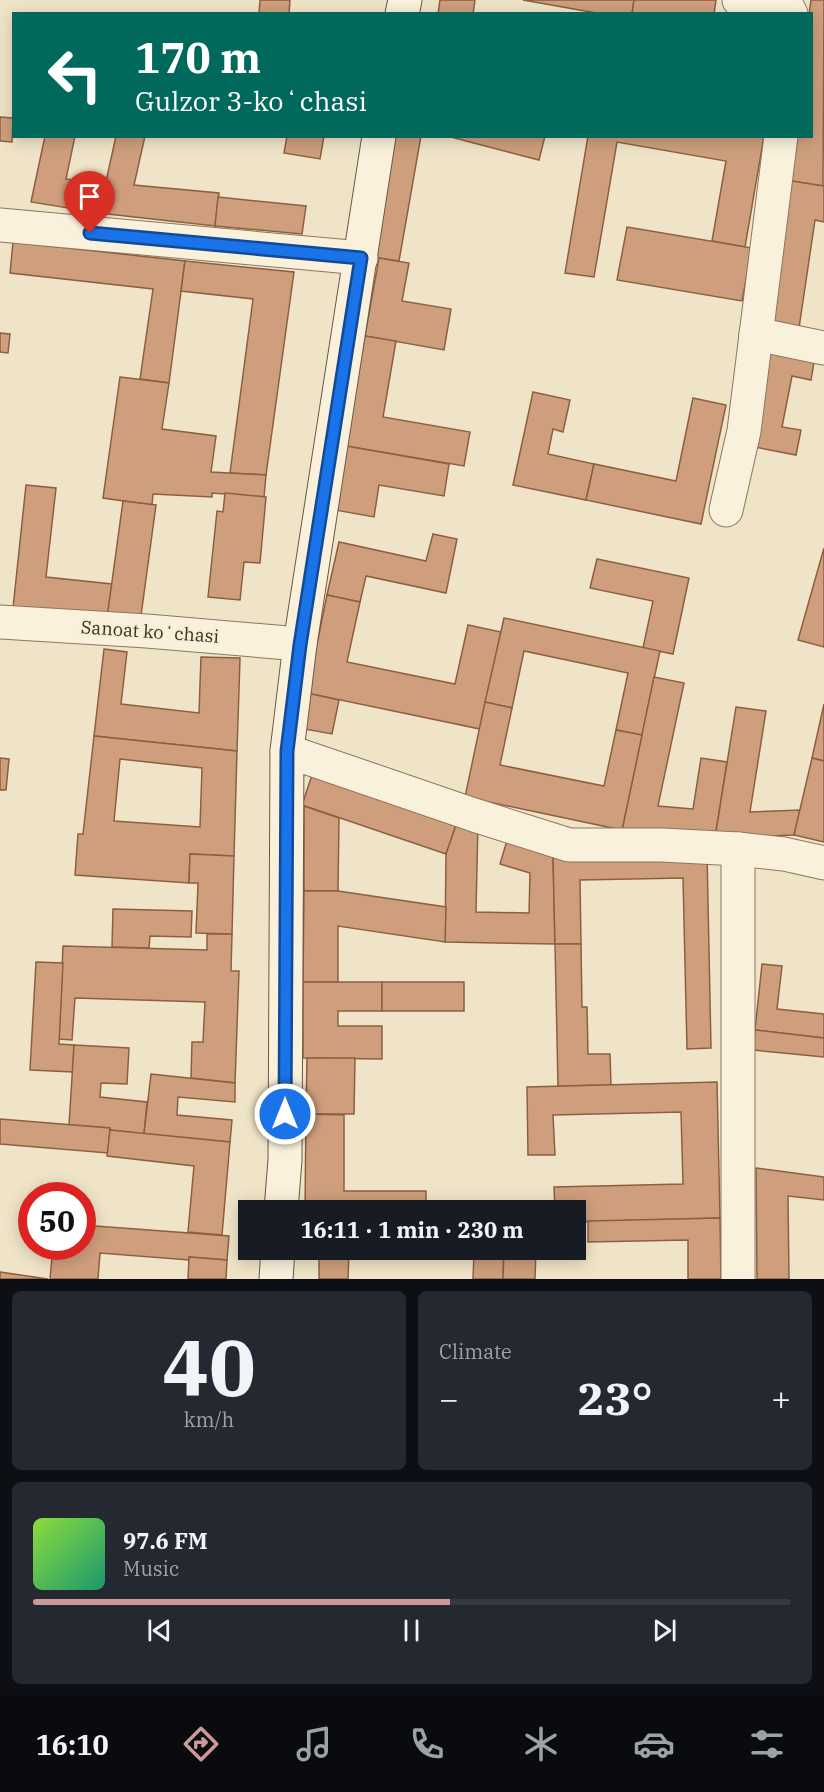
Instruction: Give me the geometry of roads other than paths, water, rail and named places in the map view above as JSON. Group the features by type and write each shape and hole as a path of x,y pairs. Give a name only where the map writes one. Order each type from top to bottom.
{"street":[{"path":"739,0 756,4 785,2 790,12"},
{"path":"282,1200 285,1148 287,751 300,645 379,138"},
{"path":"726,510 744,431 781,138"},
{"path":"0,225 361,258"},
{"path":"756,334 824,348"},
{"name":"Sanoat koʻchasi","path":"0,622 147,631 300,645"},
{"path":"287,751 569,845 662,845 738,849 784,854 824,863"},
{"path":"738,849 738,1279"},
{"path":"276,1279 277,1260"}]}
